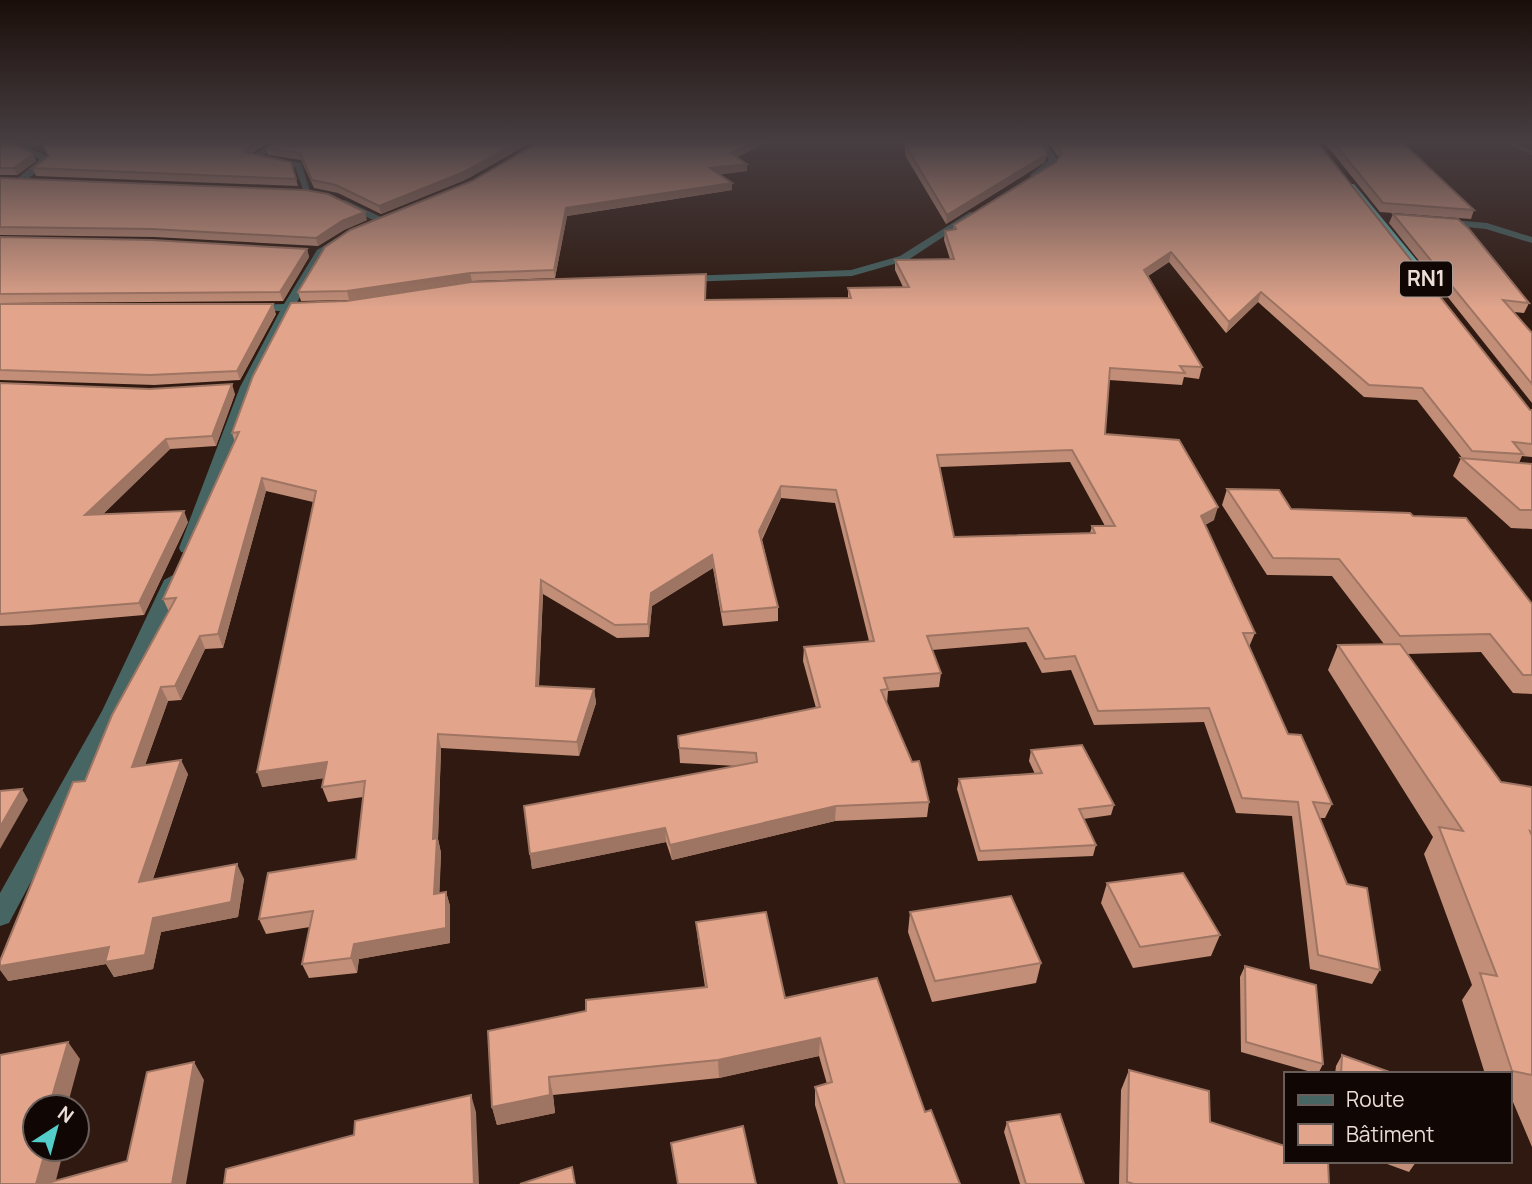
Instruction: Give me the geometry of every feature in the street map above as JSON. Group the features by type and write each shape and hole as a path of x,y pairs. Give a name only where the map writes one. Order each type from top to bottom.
{"highway":[{"name":"RN1","path":"1361,198 1438,294"}],"street":[{"path":"0,916 112,711 196,529 240,387 288,307 315,252 385,218 337,198"},
{"path":"672,279 852,274 904,258 981,209"},
{"path":"1377,217 1391,218"},
{"path":"1431,221 1487,226 1532,240"},
{"path":"236,309 324,306"}],"building":[{"path":"0,198 337,198 365,212 342,221 316,238 152,229 0,227"},
{"path":"363,198 398,198 379,206"},
{"path":"429,198 631,198 566,208 554,270 470,273 347,291 298,292 325,247 350,230"},
{"path":"937,198 974,198 947,215"},
{"path":"997,198 1362,198 1532,410 1532,444 1513,442 1523,454 1472,451 1422,388 1369,385 1261,292 1229,322 1171,252 1144,270 1202,367 1180,366 1185,373 1110,368 1105,434 1179,440 1218,507 1201,516 1255,633 1243,633 1288,734 1301,735 1332,804 1313,802 1347,884 1367,888 1380,970 1318,955 1298,802 1242,798 1209,708 1098,711 1075,656 1045,659 1028,628 927,636 941,673 884,678 888,689 881,690 912,762 919,761 929,802 836,806 670,845 665,828 530,854 524,806 757,762 756,753 679,748 678,736 820,707 804,647 874,641 836,490 781,486 759,531 778,607 722,612 712,555 651,593 648,624 615,625 541,580 536,686 594,689 577,742 438,734 433,839 437,838 434,894 446,892 446,928 354,944 351,958 302,964 313,911 259,919 268,873 356,859 365,781 322,787 327,762 257,772 316,491 262,478 218,634 200,636 175,686 161,687 132,767 181,760 139,882 237,864 231,902 153,918 145,955 105,962 109,947 0,966 73,782 85,781 112,715 176,598 163,599 239,432 232,433 253,376 291,303 347,301 471,282 706,274 705,300 851,298 848,288 909,287 895,260 954,259 945,231 956,229 954,225","holes":["1072,450 1115,526 1092,526 1095,533 954,537 937,455"]},
{"path":"1379,198 1462,198 1474,210 1383,203"},
{"path":"1393,214 1458,219 1469,229 1529,303 1503,300 1532,333 1532,384"},
{"path":"0,237 152,240 307,249 280,292 0,294"},
{"path":"0,304 273,304 237,371 150,375 0,370"},
{"path":"0,383 150,389 232,384 212,436 166,439 85,515 184,511 139,603 0,614"},
{"path":"1461,458 1532,464 1532,510 1520,510"},
{"path":"1227,489 1279,490 1291,509 1410,513 1413,516 1466,518 1532,604 1532,675 1523,675 1490,634 1400,636 1339,559 1273,558"},
{"path":"1400,644 1501,782 1532,787 1532,1075 1512,1071 1480,973 1497,976 1439,827 1463,831 1338,645"},
{"path":"1082,745 1114,805 1079,809 1096,845 980,851 959,779 1042,773 1031,750"},
{"path":"22,789 0,827 0,791"},
{"path":"1183,873 1220,935 1140,947 1107,883"},
{"path":"1011,896 1041,963 935,981 910,912"},
{"path":"766,912 785,998 877,978 925,1112 931,1110 960,1184 845,1184 815,1087 832,1082 820,1038 718,1060 549,1077 550,1095 492,1107 488,1031 586,1011 586,1000 707,987 696,922"},
{"path":"1245,966 1316,985 1323,1064 1246,1042"},
{"path":"68,1042 53,1093 21,1093 21,1163 42,1163 36,1184 0,1184 0,1055"},
{"path":"1342,1055 1389,1072 1341,1072"},
{"path":"194,1062 172,1184 44,1184 127,1161 147,1072"},
{"path":"1129,1070 1209,1091 1210,1122 1284,1146 1284,1163 1328,1163 1329,1184 1134,1184 1127,1182"},
{"path":"471,1095 474,1184 224,1184 226,1169 354,1135 355,1121"},
{"path":"1060,1114 1084,1184 1026,1184 1007,1122"},
{"path":"743,1126 756,1184 678,1184 671,1143"},
{"path":"572,1167 575,1184 520,1184"}]}
